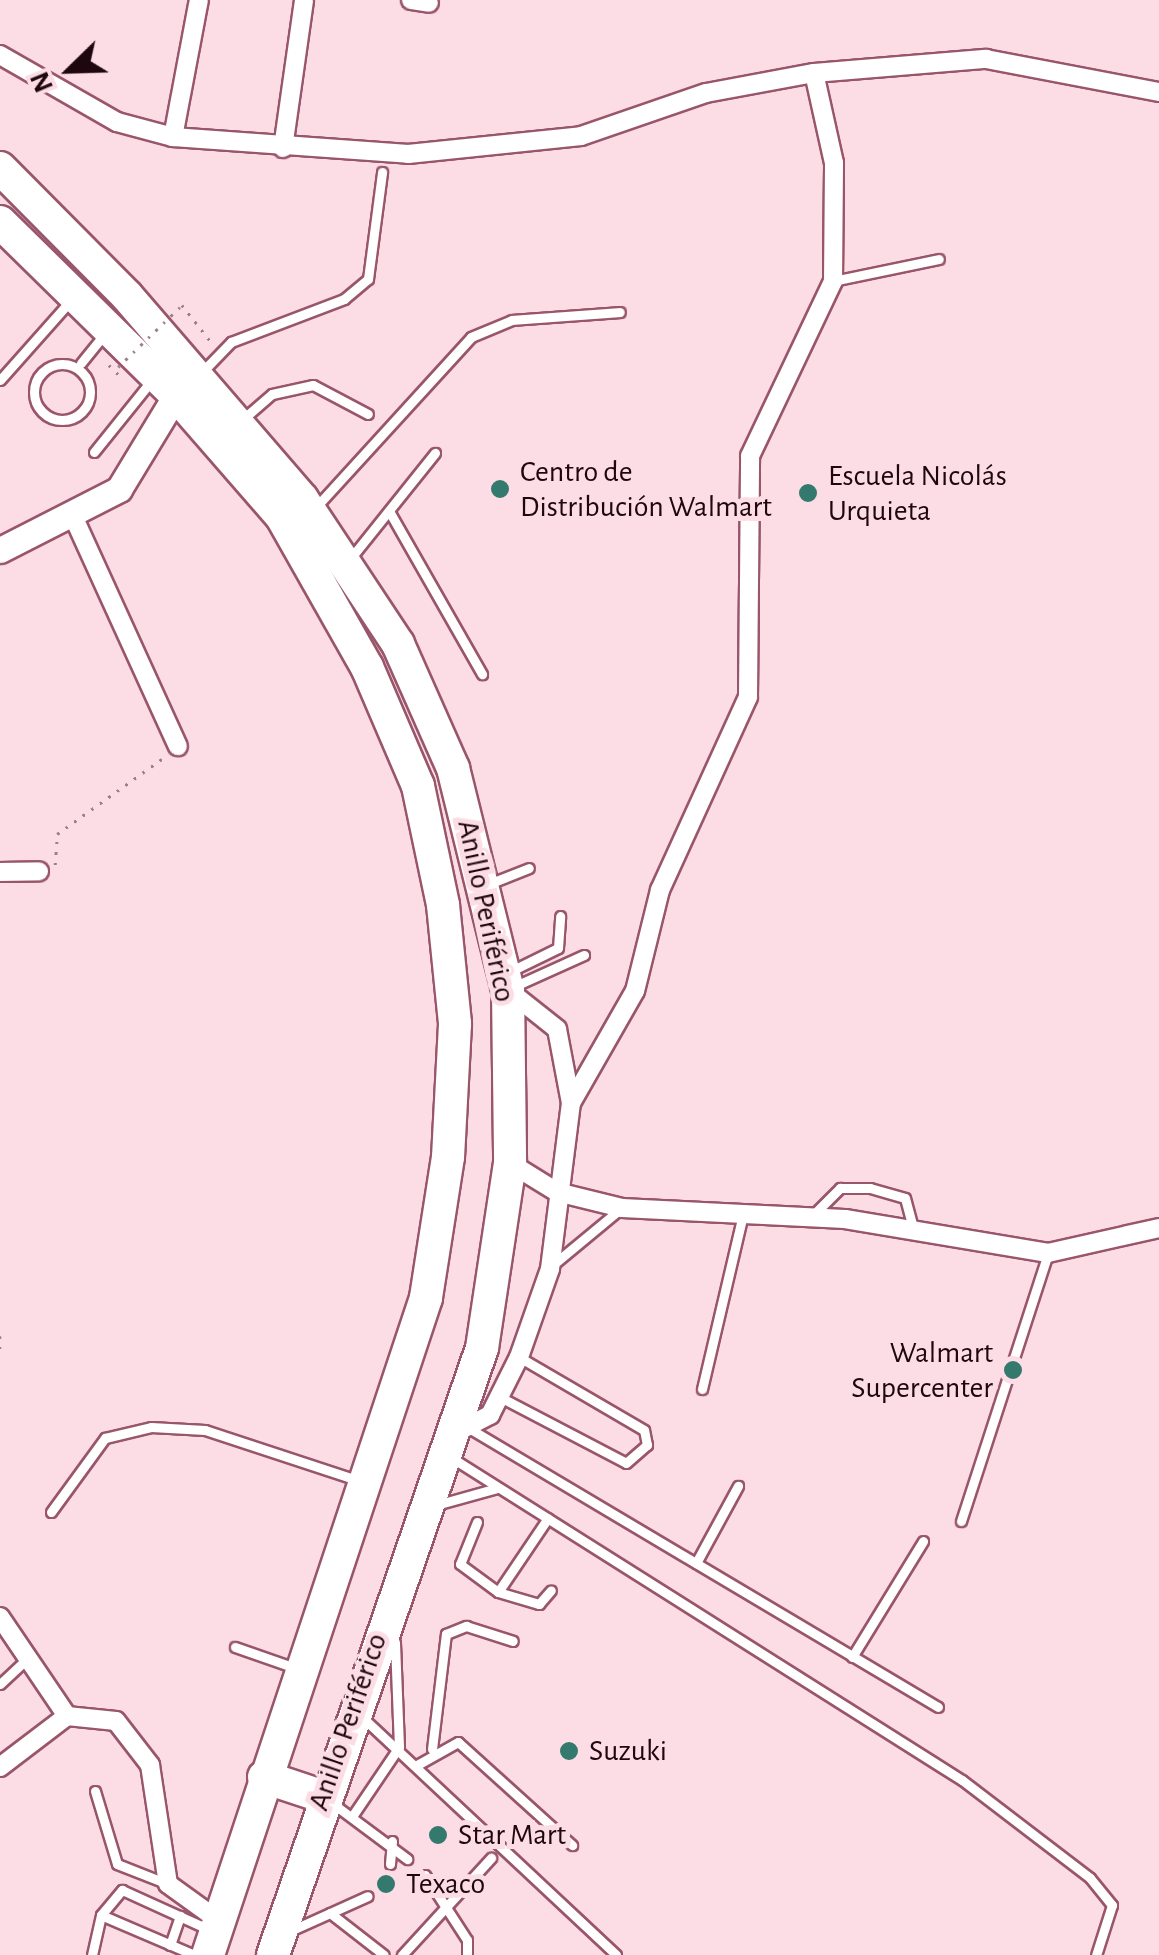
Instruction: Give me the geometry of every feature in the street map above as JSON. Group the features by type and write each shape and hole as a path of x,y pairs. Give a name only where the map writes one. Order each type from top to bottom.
{"highway":[{"name":"Anillo Periférico","path":"0,168 186,377 237,424 310,512 398,644 453,768 506,982 510,1162 486,1331 457,1439 425,1511 352,1708 276,1945"},
{"name":"Anillo Periférico","path":"0,222 109,327 186,377 282,517 367,668 418,786 444,905 455,1024 448,1156 426,1298 209,1941"},
{"path":"264,1778 321,1796"}],"main road":[{"path":"0,550 119,490 186,377"}],"street":[{"path":"173,137 200,0"},
{"path":"282,148 304,0"},
{"path":"0,55 117,122 173,137 282,148 408,154 540,143 706,93 814,74 986,59 1159,92"},
{"path":"571,1103 635,991 660,890 748,697 750,456 833,281 834,163 814,74"},
{"path":"73,516 178,746"},
{"path":"0,872 40,871"},
{"path":"457,1439 499,1397 519,1357 550,1269 571,1103 557,1030 506,982"},
{"path":"510,1162 557,1192 622,1208 913,1227 1048,1253 1159,1228"},
{"path":"0,1618 67,1716"},
{"path":"0,1768 67,1716 116,1722 142,1752 168,1884 209,1941"}],"lane":[{"path":"94,452 186,377 368,279 382,172"},
{"path":"833,281 939,260"},
{"path":"0,380 74,295"},
{"path":"310,512 470,337 512,320 620,312"},
{"path":"80,363 109,327"},
{"path":"62,360 80,363 92,390 51,424 29,400 62,360"},
{"path":"237,424 272,394 313,385 368,414"},
{"path":"345,565 435,453"},
{"path":"389,511 482,674"},
{"path":"484,886 528,868"},
{"path":"506,982 558,948 560,916"},
{"path":"506,982 584,955"},
{"path":"811,1218 840,1188 870,1188 905,1198 913,1227"},
{"path":"550,1269 580,1233 622,1208"},
{"path":"702,1389 743,1214"},
{"path":"961,1521 1048,1253"},
{"path":"499,1397 626,1464 647,1444 644,1430 519,1357"},
{"path":"51,1512 104,1438 152,1426 206,1430 364,1482"},
{"path":"457,1439 501,1488 962,1780 1090,1878 1112,1905 1096,1955"},
{"path":"457,1439 696,1563 938,1707"},
{"path":"696,1563 738,1486"},
{"path":"425,1511 501,1488"},
{"path":"498,1592 548,1518"},
{"path":"477,1522 460,1564 498,1592 539,1604 551,1590"},
{"path":"852,1656 923,1541"},
{"path":"353,1815 398,1747 393,1595"},
{"path":"417,1765 432,1749 446,1634 466,1626 513,1641"},
{"path":"235,1647 300,1670"},
{"path":"0,1684 27,1659"},
{"path":"352,1708 616,1955"},
{"path":"432,1749 464,1745 572,1845"},
{"path":"95,1791 116,1864 168,1884"},
{"path":"321,1796 391,1838 408,1858"},
{"path":"390,1864 391,1838"},
{"path":"402,1955 491,1858"},
{"path":"424,1875 445,1906 467,1955"},
{"path":"92,1955 101,1916 122,1890 180,1916 209,1941"},
{"path":"276,1945 368,1896"},
{"path":"330,1913 384,1955"},
{"path":"101,1916 170,1945 209,1941"},
{"path":"170,1945 180,1916"}],"path":[{"path":"118,366 182,306 207,332 186,377"},
{"path":"40,871 55,866 57,834 178,746"},
{"path":"0,1336 0,1352"}],"place":[{"name":"Centro de Distribución Walmart","path":"500,489"},
{"name":"Escuela Nicolás Urquieta","path":"808,493"},
{"name":"Walmart Supercenter","path":"1013,1370"},
{"name":"Suzuki","path":"569,1751"},
{"name":"Star Mart","path":"438,1835"},
{"name":"Texaco","path":"386,1884"}]}
